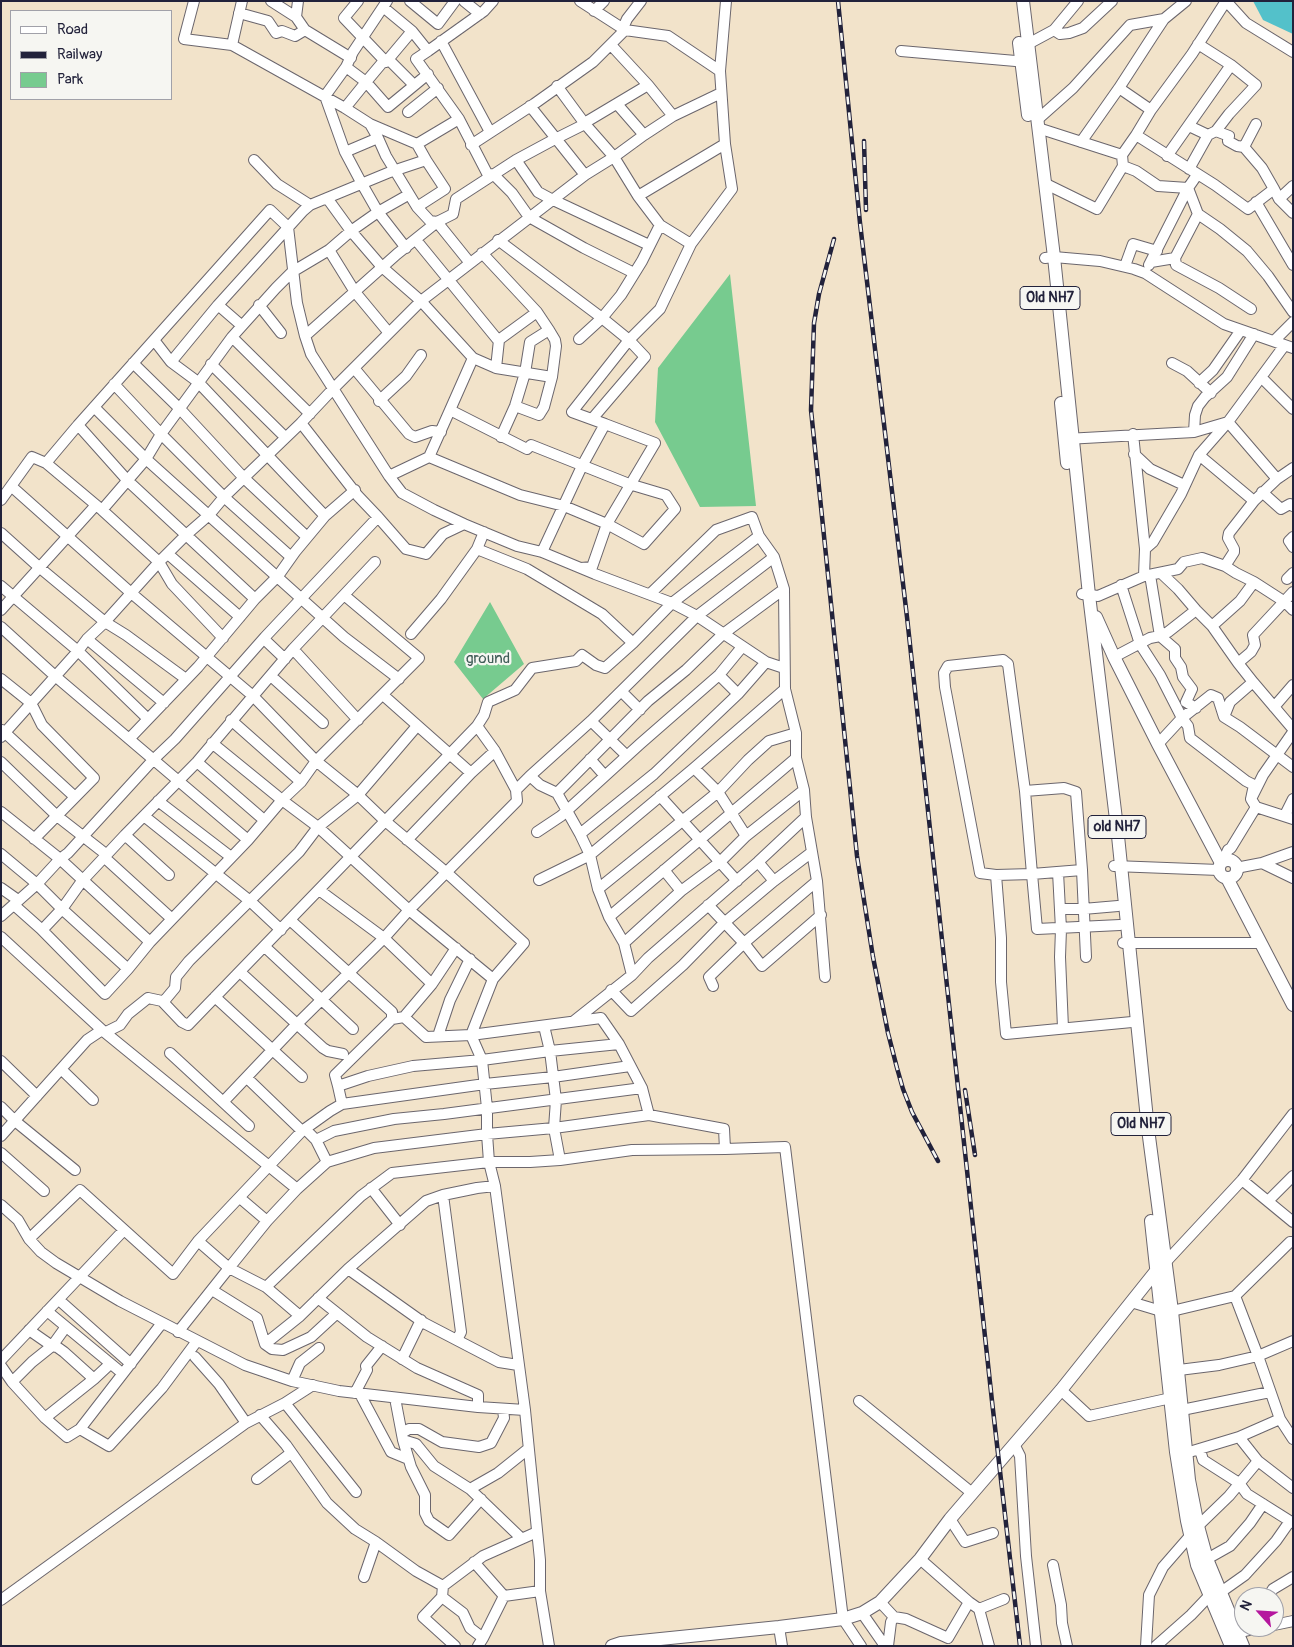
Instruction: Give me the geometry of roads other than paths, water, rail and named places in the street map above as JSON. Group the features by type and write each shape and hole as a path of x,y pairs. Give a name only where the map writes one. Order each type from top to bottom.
{"main road":[{"path":"1016,1 1025,62 1038,186 1050,257"},
{"name":"old NH7","path":"1023,1 1028,44 1025,62 1038,124 1046,184 1050,257 1069,439"},
{"name":"Old NH7","path":"1069,439 1117,866 1120,925 1126,943 1132,1022 1167,1311 1173,1371 1171,1398 1178,1467 1194,1531 1197,1565 1215,1593 1231,1646"},
{"path":"1087,598 1114,657 1158,744 1293,1005"},
{"name":"old NH7","path":"1117,866 1148,1129 1161,1267"},
{"path":"1223,868 1233,876 1236,868"},
{"path":"612,1646 622,1643 843,1619 862,1614 880,1602 920,1560 950,1519 1061,1390 1161,1267"},
{"path":"1173,1371 1182,1410 1194,1531 1207,1559 1215,1593 1234,1617"}],"street":[{"path":"194,1 184,39 232,45 325,96 370,124 417,144 445,189 417,207"},
{"path":"232,45 242,1"},
{"path":"271,1 296,17 305,30 349,63 388,107 428,74"},
{"path":"296,17 298,1"},
{"path":"358,1 344,18 386,62 390,61 414,85"},
{"path":"438,24 455,1"},
{"path":"464,1 480,14"},
{"path":"493,1 480,14 416,59 459,119 471,144 491,175 512,193 529,217 634,273"},
{"path":"580,1 624,29 668,36 720,71"},
{"path":"594,10 604,1"},
{"path":"471,144 593,62 624,29 627,20 641,1"},
{"path":"580,568 592,567 607,524 655,443 572,412 629,340 660,309 691,244 732,189 725,144 720,71 726,1"},
{"path":"1028,44 1054,30 1078,1"},
{"path":"1054,30 1060,34 1083,28 1112,1"},
{"path":"1081,142 1164,20 1186,1"},
{"path":"1046,184 1097,209 1123,166 1122,155 1226,1 1246,24 1293,52"},
{"path":"416,3 438,24 452,34"},
{"path":"325,96 349,63 385,4 412,31 428,51"},
{"path":"239,13 268,21 276,33 282,31 295,36 305,30"},
{"path":"1122,155 1081,142 1038,124 1130,25 1164,20"},
{"path":"345,108 382,63 386,62 412,31"},
{"path":"441,41 490,132"},
{"path":"1145,273 1188,188 1193,172 1212,133 1256,85 1231,65 1198,44"},
{"path":"611,45 648,85 673,116"},
{"path":"902,51 1025,62"},
{"path":"1167,156 1231,65"},
{"path":"305,336 382,267 437,222 453,214 456,199 516,160 585,124 648,85"},
{"path":"558,86 585,124 614,158 638,196 660,225 691,244"},
{"path":"408,112 438,88"},
{"path":"1119,88 1151,110"},
{"path":"75,797 3,733 31,704 87,639 105,622 130,592 421,301 584,174 614,158 673,116 721,93"},
{"path":"325,96 345,152 362,184 378,212 406,248"},
{"path":"617,104 644,135"},
{"path":"530,106 584,174"},
{"path":"417,144 459,119"},
{"path":"370,124 408,195 430,221 437,222 470,263"},
{"path":"1244,147 1256,124"},
{"path":"1188,126 1229,136 1228,141 1237,146 1244,147 1262,168 1279,199 1293,213"},
{"path":"1136,136 1248,210 1274,189"},
{"path":"345,152 378,138"},
{"path":"638,196 725,144"},
{"path":"254,160 277,184 310,205"},
{"path":"171,362 218,305 310,205 394,170 426,160"},
{"path":"516,160 538,192 648,245"},
{"path":"1123,166 1136,171 1158,186 1188,188"},
{"path":"1279,199 1293,186"},
{"path":"1188,188 1198,214 1247,251 1268,276 1293,312"},
{"path":"1,610 68,537 128,480 146,458 211,364 259,305 292,272 329,250 351,231 378,212 408,195"},
{"path":"328,198 351,231 382,267 421,301 473,358 496,368 552,377"},
{"path":"1256,202 1293,265"},
{"path":"46,464 114,384 270,210 288,227 297,303 311,354 389,476 402,493 464,524 517,546 542,552 672,603 697,616 766,662 784,668"},
{"path":"1198,214 1175,258 1176,265 1219,288 1251,309"},
{"path":"579,339 602,318 621,295 642,261 648,245 660,225"},
{"path":"416,240 499,340"},
{"path":"498,240 602,318 629,340 645,357 592,419"},
{"path":"1125,266 1133,244 1157,251"},
{"path":"329,250 355,292 389,333"},
{"path":"482,253 537,312 555,340 552,377 544,407 539,415 515,406"},
{"path":"1050,257 1100,261 1125,266 1145,273 1224,324 1284,345"},
{"path":"1151,262 1175,258"},
{"path":"218,305 242,325"},
{"path":"259,305 281,333"},
{"path":"496,368 499,340 537,312"},
{"path":"1145,549 1153,542 1199,455 1228,422 1261,378 1284,345 1293,322"},
{"path":"501,436 515,406 525,373 530,342 549,330"},
{"path":"1199,383 1213,370 1241,330"},
{"path":"1194,432 1198,406 1227,377 1254,334"},
{"path":"232,337 310,414"},
{"path":"154,340 171,362 198,382 325,516"},
{"path":"380,401 408,374 421,355"},
{"path":"389,476 429,457 473,358"},
{"path":"134,363 244,478 307,538"},
{"path":"1172,363 1187,371 1211,393"},
{"path":"211,364 285,437"},
{"path":"354,368 380,401 412,436 432,431 441,432"},
{"path":"1261,378 1293,409"},
{"path":"114,384 224,497 291,557"},
{"path":"94,407 146,458 322,617 399,679"},
{"path":"429,457 520,495 564,506 607,524 644,544 675,509 666,495 629,484 531,445 527,449 450,410"},
{"path":"1069,439 1194,432 1228,422"},
{"path":"1228,422 1277,479"},
{"path":"301,423 358,496 406,549 426,554 443,534 464,524"},
{"path":"542,552 582,466 605,424"},
{"path":"78,425 128,480 255,599"},
{"path":"1133,434 1147,575 1160,636 1175,648 1175,658 1181,667 1183,676 1192,689 1186,702 1196,708"},
{"path":"1134,454 1150,469 1184,485"},
{"path":"1199,455 1254,501"},
{"path":"1,500 32,457 46,464 99,507 159,562 172,584 223,638"},
{"path":"1225,566 1234,552 1228,538 1229,533 1262,492 1293,468"},
{"path":"11,486 130,592 253,696 316,760 447,873 524,943 493,979 471,1035 482,1060 487,1108 489,1162 495,1186 525,1410 540,1560 540,1591 549,1646"},
{"path":"129,739 186,679 255,599 278,576 325,516 355,490"},
{"path":"1262,492 1281,509 1290,504 1293,506"},
{"path":"1,916 68,853 378,516"},
{"path":"650,594 716,530 752,517 759,536 774,557 784,589 785,689 796,733 796,758 804,790 806,817 817,882 825,977"},
{"path":"411,634 441,599 477,549 484,532"},
{"path":"1,533 105,622 186,679"},
{"path":"1,1136 89,1038 120,1025 128,1014 148,998 162,1001 182,1022 188,1025 281,930 384,820 477,726 484,715 488,702 515,690 532,668 576,661 582,656 596,665 605,668 633,643 672,603 759,536"},
{"path":"1293,537 1289,541 1293,547"},
{"path":"477,549 527,569 602,614 633,643"},
{"path":"168,554 240,617"},
{"path":"516,790 592,721 697,616 774,557"},
{"path":"1087,598 1098,596 1147,575 1178,569 1184,562 1202,558 1225,566 1236,574 1254,582 1285,602 1293,610"},
{"path":"40,929 44,928 62,909 82,881 125,835 180,781 293,649 375,562"},
{"path":"1117,866 1223,868 1228,850 1234,844 1254,803 1263,775 1293,731 1238,663 1212,626 1161,573"},
{"path":"1212,626 1240,601 1254,582"},
{"path":"1,586 78,651 148,719"},
{"path":"1121,586 1140,644 1160,675 1188,726 1190,738 1246,781 1254,785 1254,803"},
{"path":"557,793 640,710 686,670 723,634 784,589"},
{"path":"1238,663 1251,652 1255,645 1253,635 1293,592"},
{"path":"1,888 105,994 150,942 301,782 316,760 419,658 344,595"},
{"path":"1114,657 1150,638 1168,632 1196,610"},
{"path":"1,627 55,676 248,840"},
{"path":"87,639 164,703"},
{"path":"264,639 285,659"},
{"path":"537,832 566,811 720,675 742,647"},
{"path":"293,649 358,720"},
{"path":"1082,870 1032,874 996,875 982,874 979,871 945,687 944,673 948,666 1003,660 1008,664 1025,791 1032,874 1037,929 1120,925"},
{"path":"580,834 654,774 738,694 766,662"},
{"path":"720,675 738,694"},
{"path":"271,676 323,723"},
{"path":"1,679 31,704 42,725 94,778 34,839"},
{"path":"1224,716 1230,702 1253,682"},
{"path":"1274,707 1293,685"},
{"path":"538,880 590,855 785,689"},
{"path":"622,692 640,710"},
{"path":"383,695 471,773"},
{"path":"1158,744 1182,718 1211,695 1218,698 1224,716 1293,767"},
{"path":"231,720 301,782"},
{"path":"592,721 627,756"},
{"path":"162,1001 175,988 176,977 190,960 299,852 318,827 358,795 416,726"},
{"path":"223,1102 297,1024 350,973 409,910 517,801 516,790 495,751 477,726"},
{"path":"598,889 718,792 769,741 796,733"},
{"path":"212,743 318,827 409,910 493,979"},
{"path":"407,840 471,773 495,751"},
{"path":"609,917 796,758"},
{"path":"590,759 605,776"},
{"path":"1,762 57,816 106,856 172,919"},
{"path":"197,762 264,820"},
{"path":"694,768 718,792 746,836"},
{"path":"530,776 540,785 557,793 580,834 590,855 598,889 609,917 624,943 632,975"},
{"path":"1025,791 1064,788 1076,792 1086,957"},
{"path":"624,943 681,891 720,862 746,836 804,790"},
{"path":"660,796 737,881"},
{"path":"1254,803 1289,817 1293,799"},
{"path":"158,801 231,857"},
{"path":"1,812 60,859 150,942"},
{"path":"144,816 250,901 281,930"},
{"path":"572,1022 632,975 648,958 737,881 806,817"},
{"path":"125,835 169,875"},
{"path":"611,990 631,1011 683,966 724,923 812,852"},
{"path":"1236,868 1262,863 1293,852"},
{"path":"1,854 37,884 128,969"},
{"path":"758,862 774,881"},
{"path":"1262,863 1293,878"},
{"path":"664,870 681,891"},
{"path":"1058,872 1062,928 1060,957 1063,1028"},
{"path":"996,875 1001,938 1001,982 1006,1034 1132,1022"},
{"path":"713,986 708,977 744,943 817,882"},
{"path":"319,890 384,938 432,984"},
{"path":"708,906 744,943 762,966 821,915"},
{"path":"1060,909 1118,906"},
{"path":"290,920 392,1012 392,1019"},
{"path":"1,937 104,1031 297,1189"},
{"path":"1126,943 1260,943"},
{"path":"264,947 353,1029"},
{"path":"342,1104 334,1075 392,1019 404,1017 432,984 456,948"},
{"path":"438,1036 450,1000 470,959"},
{"path":"240,972 325,1050 343,1054"},
{"path":"215,996 302,1077"},
{"path":"404,1017 426,1037 471,1035 601,1018 619,1044 642,1088 649,1115"},
{"path":"544,1026 550,1051 556,1100 554,1128 560,1160"},
{"path":"338,1086 368,1076 413,1066 619,1044"},
{"path":"170,1052 249,1126"},
{"path":"1,1061 37,1096"},
{"path":"29,1239 80,1190 173,1274 198,1241 304,1130 342,1104 630,1066"},
{"path":"61,1069 92,1100"},
{"path":"247,1078 316,1140 327,1162"},
{"path":"316,1140 334,1131 394,1119 642,1088"},
{"path":"1,1107 15,1121 75,1170"},
{"path":"1161,1267 1242,1180 1293,1114"},
{"path":"178,1332 266,1221 327,1162 374,1148 554,1128 649,1115 724,1129 725,1149"},
{"path":"266,1286 360,1196 392,1173 489,1162 560,1160 632,1150 785,1147 843,1619 861,1646"},
{"path":"1,1153 44,1191"},
{"path":"1268,1201 1293,1176"},
{"path":"1242,1180 1293,1222"},
{"path":"265,1344 300,1316 348,1269 426,1202 477,1188 495,1186"},
{"path":"371,1188 400,1225"},
{"path":"443,1196 461,1332 457,1340"},
{"path":"240,1198 266,1221"},
{"path":"1,1205 18,1220 29,1239 41,1252 79,1277 120,1302 245,1364 292,1381 357,1394 525,1410"},
{"path":"1,1360 124,1230"},
{"path":"198,1241 229,1268 266,1286 300,1316"},
{"path":"1131,1302 1167,1311 1235,1296 1290,1242 1293,1242"},
{"path":"348,1269 421,1320 500,1362 518,1365"},
{"path":"212,1290 257,1318 265,1344 272,1349 283,1350 311,1337 336,1314"},
{"path":"1235,1296 1280,1419 1293,1439"},
{"path":"318,1298 336,1314 402,1359 417,1368 478,1394 478,1407"},
{"path":"59,1300 131,1364"},
{"path":"47,1312 122,1373"},
{"path":"402,1359 421,1320"},
{"path":"1,1366 12,1382 45,1418 67,1437 80,1429 162,1323"},
{"path":"12,1382 52,1346 66,1328"},
{"path":"30,1330 64,1352 94,1379"},
{"path":"80,1429 110,1446 162,1388 197,1341"},
{"path":"1173,1371 1218,1365 1258,1356 1293,1341"},
{"path":"357,1394 366,1366 382,1346"},
{"path":"292,1381 300,1363 319,1348"},
{"path":"195,1357 218,1384 246,1423"},
{"path":"45,1418 110,1364"},
{"path":"1,1600 246,1423 313,1386"},
{"path":"1061,1390 1089,1416 1171,1398"},
{"path":"1182,1410 1270,1392"},
{"path":"357,1394 391,1452 408,1459"},
{"path":"395,1398 408,1459 424,1492 426,1518 446,1534 450,1534 481,1499"},
{"path":"859,1401 972,1493"},
{"path":"285,1403 356,1492"},
{"path":"402,1436 409,1429 419,1429 442,1442 479,1447 491,1443 504,1418 503,1409"},
{"path":"260,1415 286,1445 326,1503 355,1529 376,1542 443,1592 462,1613 480,1642 504,1596"},
{"path":"1186,1453 1239,1437 1280,1419"},
{"path":"402,1436 416,1444 434,1466 470,1489 521,1538"},
{"path":"1239,1437 1258,1461 1293,1488"},
{"path":"1014,1444 1020,1456 1026,1556 1036,1646"},
{"path":"470,1489 498,1474 528,1449"},
{"path":"1156,1646 1215,1593 1245,1575 1291,1522 1247,1494 1239,1483 1203,1460 1200,1450"},
{"path":"257,1479 291,1453"},
{"path":"1146,1646 1150,1595 1163,1567 1258,1461"},
{"path":"1207,1559 1230,1546 1250,1523 1262,1504"},
{"path":"950,1519 965,1542 993,1533"},
{"path":"455,1646 423,1616 443,1592 474,1562 483,1556 537,1532"},
{"path":"364,1577 376,1542"},
{"path":"920,1560 968,1602 979,1609 989,1646"},
{"path":"474,1562 504,1596"},
{"path":"1053,1565 1067,1646"},
{"path":"1276,1587 1293,1577"},
{"path":"504,1596 540,1591"},
{"path":"979,1609 1004,1599"},
{"path":"880,1602 894,1617 906,1619 946,1642 968,1602"},
{"path":"862,1614 887,1646"},
{"path":"887,1646 891,1622 894,1617"},
{"path":"779,1627 782,1646"}],"water":[{"path":"1253,1 1293,1 1293,34 1263,20"}],"railway":[{"path":"838,1 860,223 907,617 1020,1646"},
{"path":"864,141 866,210"},
{"path":"834,239 819,294 814,323 811,410 857,856 873,957 897,1068 912,1112 938,1161"},
{"path":"965,1090 975,1155"}],"park label":[{"name":"ground","path":"488,659"}]}
